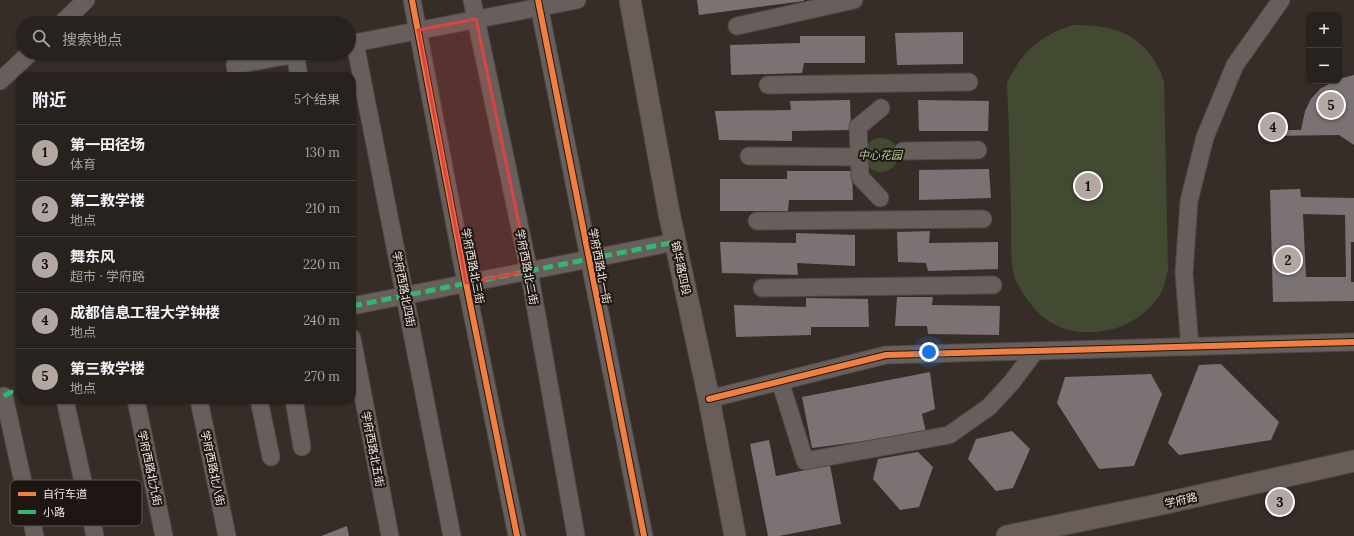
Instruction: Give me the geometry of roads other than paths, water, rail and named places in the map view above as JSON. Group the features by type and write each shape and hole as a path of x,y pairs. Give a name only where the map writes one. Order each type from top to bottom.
{"main road":[{"name":"锦华路四段","path":"630,0 675,242 709,399 735,536"},
{"name":"学府路","path":"1007,536 1157,505 1354,461"}],"street":[{"path":"69,16 86,0"},
{"name":"学府西路北三街","path":"412,0 466,283 517,536"},
{"name":"学府西路北二街","path":"472,0 529,271 576,536"},
{"path":"356,42 476,19 539,4 577,0"},
{"path":"737,26 854,0"},
{"path":"1190,347 1184,273 1189,200 1205,136 1235,65 1281,0"},
{"name":"学府西路北一街","path":"539,4 588,259 644,536"},
{"path":"0,81 22,60"},
{"path":"236,71 276,60"},
{"path":"298,60 299,72"},
{"name":"学府西路北四街","path":"356,60 406,295 452,536"},
{"path":"768,85 969,82"},
{"path":"880,198 860,177 858,127 881,108"},
{"path":"903,151 978,150"},
{"path":"749,156 859,157"},
{"path":"757,221 983,219"},
{"path":"356,305 675,242"},
{"path":"762,288 993,285"},
{"path":"709,399 886,355 1354,342"},
{"path":"780,381 805,461 949,435 989,407 1012,382 1034,351"},
{"name":"学府西路北五街","path":"356,359 390,536"},
{"path":"4,396 23,480"},
{"path":"67,404 83,480"},
{"name":"学府西路北九街","path":"137,404 164,536"},
{"name":"学府西路北八街","path":"200,404 227,536"},
{"path":"260,404 271,457"},
{"path":"295,404 302,447"},
{"path":"33,526 35,536"},
{"path":"93,526 95,536"}],"place":[{"name":"第三教学楼","path":"1331,105"},
{"name":"成都信息工程大学钟楼","path":"1273,127"},
{"name":"第一田径场","path":"1088,186"},
{"name":"第二教学楼","path":"1288,260"},
{"name":"舞东风","path":"1280,502"}],"park label":[{"name":"中心花园","path":"880,155"}]}
